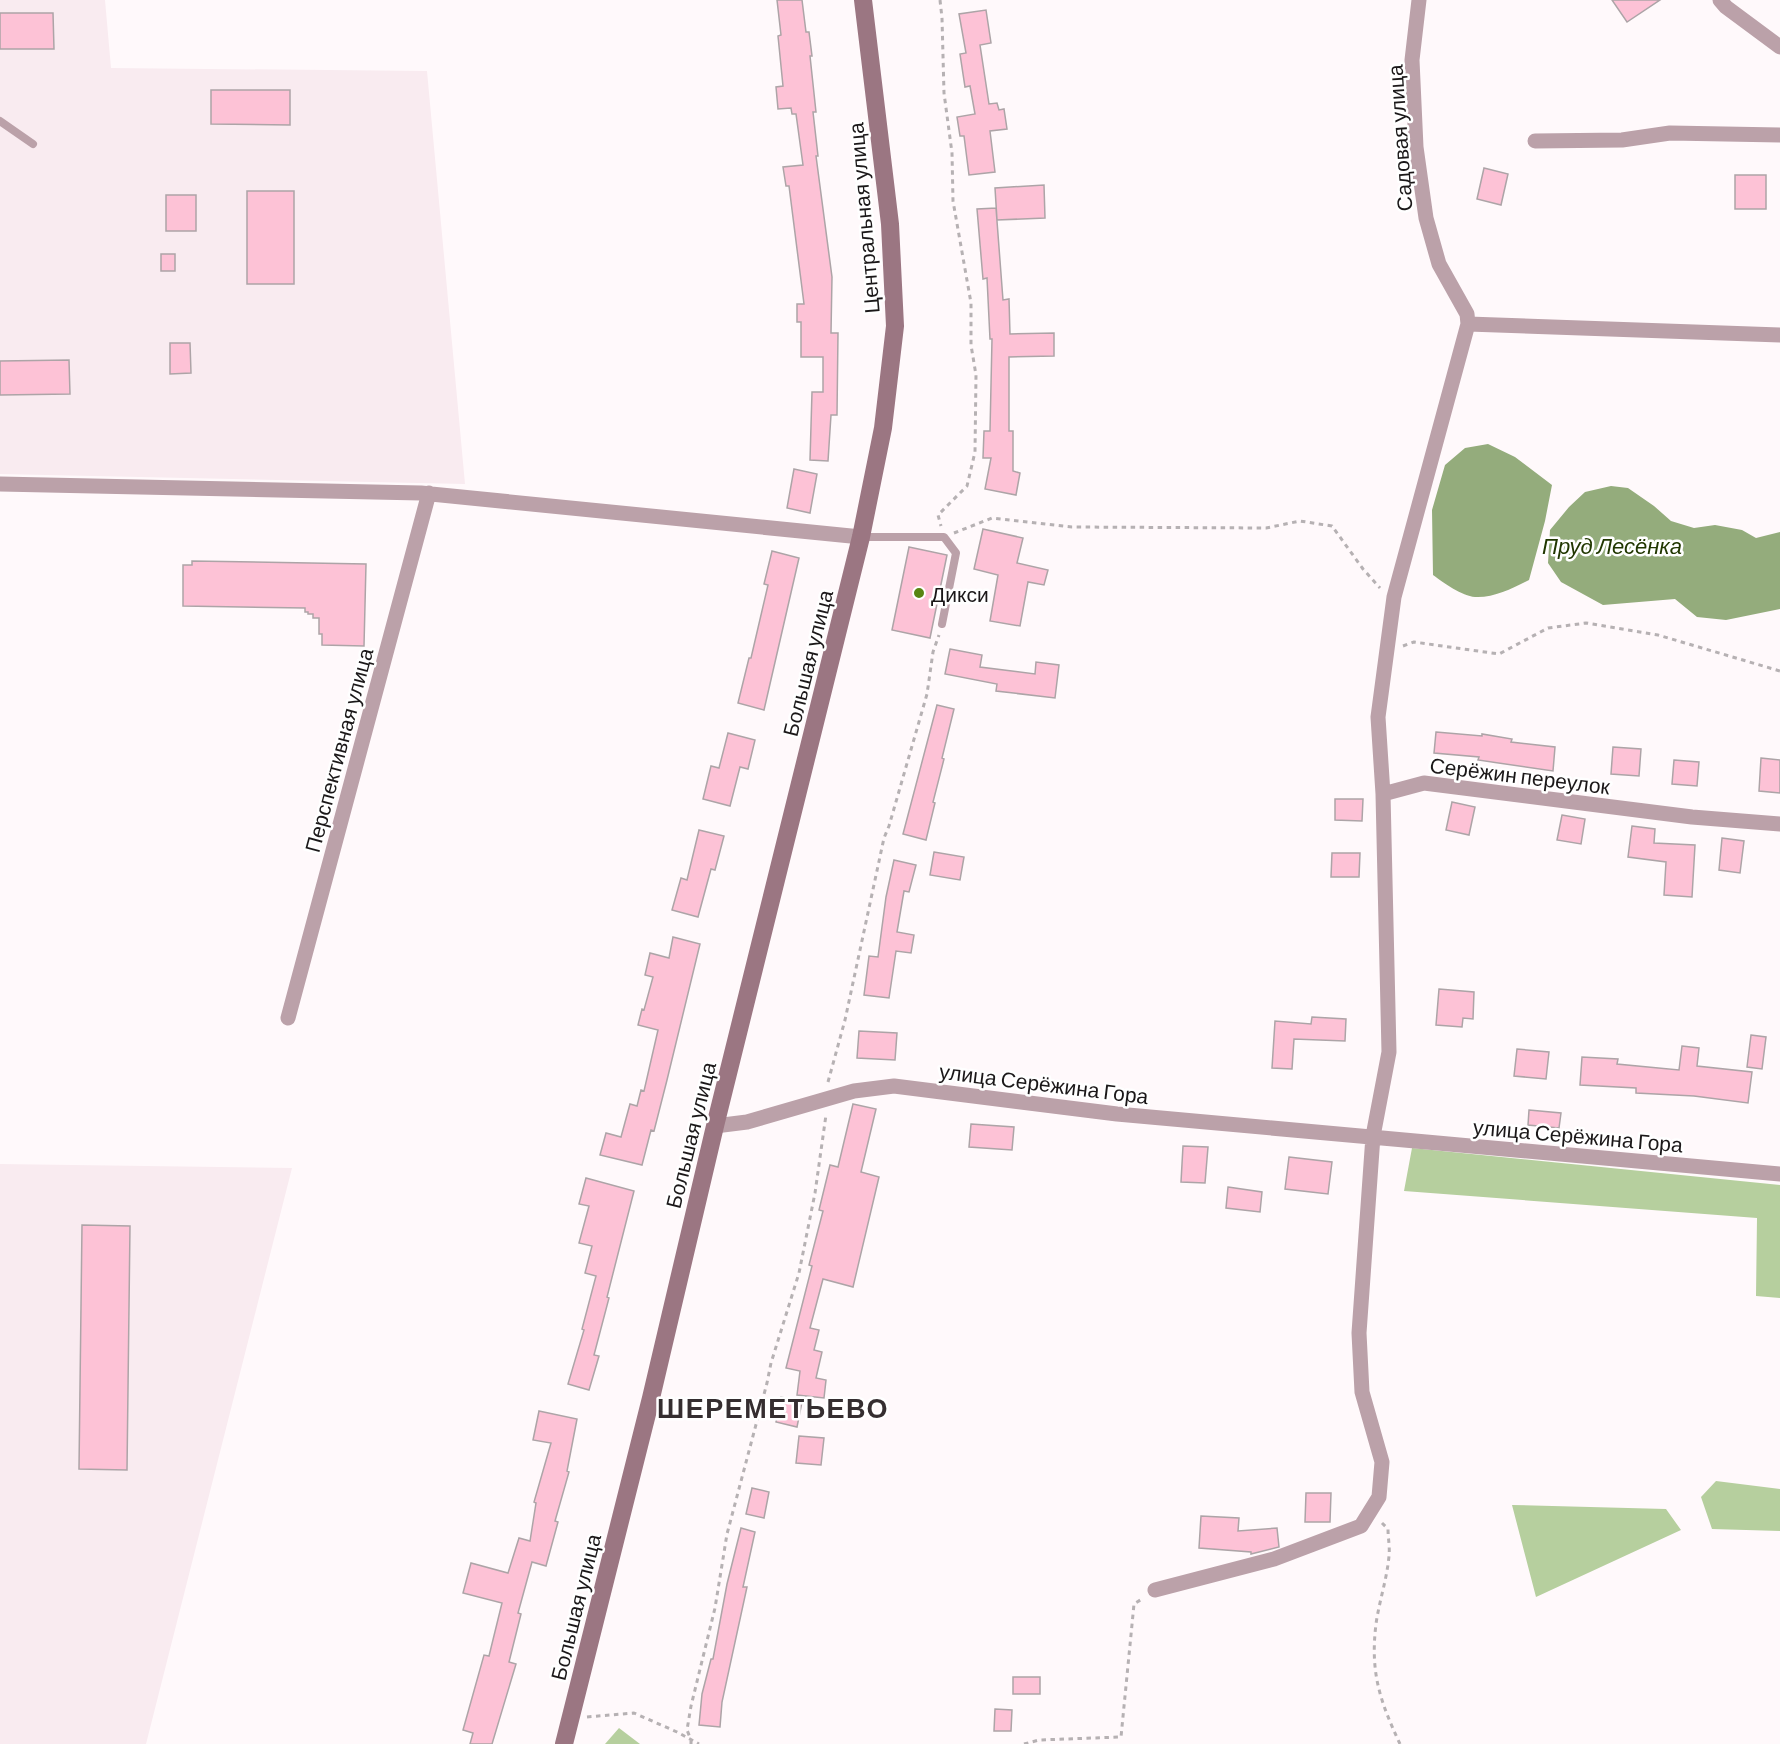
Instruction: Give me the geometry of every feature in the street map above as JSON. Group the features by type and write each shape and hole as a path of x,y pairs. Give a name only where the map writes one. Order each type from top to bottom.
{"street":[{"name":"Центральная улица","path":"861,537 884,428 895,326 890,224 863,0"},
{"name":"Садовая улица","path":"1419,0 1413,60 1416,147 1425,218 1439,264 1467,314 1468,324"},
{"path":"1720,0 1726,7 1780,47"},
{"path":"1535,141 1622,140 1670,133 1780,135"},
{"path":"1155,1590 1274,1559 1361,1526 1378,1497 1383,1462 1362,1392 1359,1333 1373,1136 1389,1052 1383,794 1378,717 1394,597 1468,324 1780,335"},
{"path":"0,484 429,493 861,537"},
{"name":"Перспективная улица","path":"288,1018 429,493"},
{"name":"Большая улица","path":"564,1744 651,1398 715,1126 861,537"},
{"name":"Серёжин переулок","path":"1383,794 1424,783 1692,817 1780,824"},
{"name":"улица Серёжина Гора","path":"715,1126 747,1122 854,1091 894,1086 1117,1114 1780,1174"}],"lane":[{"path":"0,121 33,144"},
{"path":"861,537 944,537 956,553 942,624"}],"path":[{"path":"940,0 944,93 952,153 953,201 972,303 972,345 976,375 975,452 967,486 938,515 944,537"},
{"path":"966,528 992,518 1083,527 1266,528 1300,521 1332,526 1363,569 1384,593 1394,597"},
{"path":"1387,652 1414,642 1499,654 1548,628 1586,623 1658,635 1780,671"},
{"path":"828,1084 845,1020 884,838 927,694 933,652 942,624"},
{"path":"691,1742 687,1731 691,1706 715,1608 728,1534 771,1363 799,1273 815,1193 826,1111"},
{"path":"1370,1512 1388,1529 1389,1557 1376,1625 1375,1667 1378,1689 1385,1712 1400,1744"},
{"path":"1024,1744 1039,1740 1121,1737 1134,1604 1155,1590"},
{"path":"571,1719 633,1713 699,1744"}],"shaded area":[{"path":"0,0 105,0 111,68 427,71 465,484 0,474"},
{"path":"1412,1148 1780,1185 1780,1298 1756,1296 1757,1218 1404,1191"},
{"path":"0,1164 292,1168 146,1744 0,1744"},
{"path":"1716,1481 1780,1489 1780,1531 1712,1529 1701,1497"},
{"path":"1512,1505 1666,1509 1681,1530 1536,1597"},
{"path":"619,1728 640,1744 605,1744"}],"water":[{"name":"Пруд Лесёнка","path":"1488,444 1515,457 1552,485 1529,580 1496,594 1475,597 1459,592 1433,575 1432,510 1445,465 1465,448"},
{"name":"Пруд Лесёнка","path":"1611,486 1628,488 1671,521 1694,528 1715,525 1742,530 1756,538 1780,532 1780,609 1726,620 1697,617 1675,599 1603,605 1561,582 1548,563 1550,530 1585,492"}],"building":[{"path":"777,0 802,0 812,56 810,56 816,112 813,112 818,156 816,156 832,277 831,333 838,333 837,415 831,415 828,461 810,460 812,392 823,392 823,357 801,357 801,322 797,322 797,304 804,304 789,186 786,186 783,167 803,165 796,114 792,114 791,108 778,109 776,87 783,86"},
{"path":"1612,0 1660,0 1627,22"},
{"path":"986,10 991,43 980,45 989,104 997,103 999,110 1004,109 1007,129 990,131 995,172 969,175 964,136 960,136 957,117 975,114 970,86 965,87 960,54 966,53 959,14"},
{"path":"0,13 53,13 54,49 0,49"},
{"path":"211,90 290,90 290,125 211,124"},
{"path":"1484,168 1508,174 1501,205 1477,199"},
{"path":"1735,175 1766,175 1766,209 1735,209"},
{"path":"1044,185 1045,218 997,220 995,188"},
{"path":"247,191 294,191 294,284 247,284"},
{"path":"166,195 196,195 196,231 166,231"},
{"path":"996,208 1003,300 1009,299 1010,334 1054,333 1054,356 1009,357 1009,431 1013,431 1013,471 1020,473 1016,495 985,489 991,458 983,458 984,431 990,431 992,339 990,339 987,278 983,279 977,209"},
{"path":"161,254 175,254 175,271 161,271"},
{"path":"170,343 190,343 191,373 170,374"},
{"path":"69,360 70,394 0,395 0,361"},
{"path":"794,469 817,474 810,513 787,508"},
{"path":"983,529 1023,538 1017,563 1048,570 1044,585 1028,582 1020,626 990,621 998,575 974,569"},
{"name":"Дикси","path":"909,547 947,555 930,638 892,630"},
{"path":"772,551 799,558 764,710 738,703 768,585 764,584"},
{"path":"192,561 366,564 364,646 322,645 319,618 313,618 313,614 305,612 305,608 183,606 183,565 192,565"},
{"path":"950,649 982,655 980,667 1035,674 1036,662 1059,665 1055,698 996,691 997,684 945,674"},
{"path":"937,705 954,709 926,840 903,834"},
{"path":"1436,732 1482,736 1482,734 1512,739 1511,742 1555,747 1553,771 1478,760 1479,757 1434,753"},
{"path":"728,733 755,740 748,769 740,767 730,806 703,799 711,766 719,768"},
{"path":"1613,747 1641,749 1639,776 1611,774"},
{"path":"1761,758 1780,760 1780,793 1759,791"},
{"path":"1674,760 1699,762 1697,786 1672,784"},
{"path":"1335,799 1363,799 1362,821 1335,820"},
{"path":"1452,802 1475,807 1469,835 1446,830"},
{"path":"1562,815 1585,819 1581,844 1557,840"},
{"path":"1632,826 1655,829 1654,843 1695,845 1692,897 1664,895 1666,862 1628,857"},
{"path":"699,830 724,836 715,870 711,869 698,917 672,910 681,878 687,880"},
{"path":"1722,838 1744,841 1740,873 1719,870"},
{"path":"934,852 964,857 960,880 930,875"},
{"path":"1332,853 1360,853 1359,877 1331,877"},
{"path":"894,860 916,865 909,892 904,891 897,932 914,935 911,953 896,951 889,998 864,995 869,956 878,957 886,897"},
{"path":"673,937 700,944 654,1131 651,1130 642,1165 600,1155 606,1133 621,1137 630,1104 637,1106 641,1090 644,1091 658,1030 638,1025 653,977 645,975 650,953 669,958"},
{"path":"1439,989 1474,992 1473,1019 1463,1018 1462,1027 1436,1025"},
{"path":"1312,1017 1346,1019 1345,1041 1294,1039 1292,1069 1272,1068 1275,1021 1311,1024"},
{"path":"859,1031 897,1033 895,1060 857,1058"},
{"path":"1751,1035 1766,1037 1762,1069 1747,1067"},
{"path":"1682,1046 1699,1048 1697,1066 1752,1072 1748,1103 1694,1096 1636,1093 1636,1088 1580,1085 1582,1057 1618,1059 1617,1064 1679,1070"},
{"path":"1517,1049 1549,1052 1546,1079 1514,1076"},
{"path":"853,1104 876,1109 861,1172 879,1177 853,1287 823,1279 810,1328 819,1330 814,1350 822,1352 816,1378 826,1380 824,1398 797,1395 800,1371 786,1368 812,1266 809,1265 823,1211 819,1210 830,1165 838,1167"},
{"path":"1529,1110 1561,1113 1559,1128 1528,1125"},
{"path":"971,1124 1014,1127 1012,1150 969,1147"},
{"path":"1183,1146 1208,1147 1205,1183 1181,1182"},
{"path":"1289,1157 1332,1162 1328,1194 1285,1189"},
{"path":"586,1178 634,1191 607,1297 609,1298 594,1355 599,1356 589,1390 568,1384 584,1330 582,1329 596,1276 585,1273 592,1246 579,1243 589,1206 579,1204"},
{"path":"1228,1187 1262,1192 1260,1212 1226,1208"},
{"path":"82,1225 130,1226 127,1470 79,1469"},
{"path":"781,1397 802,1402 797,1427 776,1422"},
{"path":"539,1411 577,1419 567,1471 569,1472 555,1521 558,1522 546,1566 532,1562 518,1613 521,1614 509,1662 516,1664 492,1744 470,1744 473,1733 463,1730 484,1655 489,1656 502,1603 463,1593 471,1563 508,1573 519,1538 530,1541 536,1503 534,1502 551,1443 533,1440"},
{"path":"799,1436 824,1438 821,1465 796,1463"},
{"path":"752,1488 769,1492 764,1518 746,1514"},
{"path":"1306,1493 1331,1493 1330,1522 1305,1522"},
{"path":"1201,1516 1239,1518 1238,1531 1277,1528 1279,1547 1251,1554 1251,1552 1199,1548"},
{"path":"741,1528 755,1532 743,1587 747,1587 722,1702 720,1727 699,1725 702,1694 711,1659 713,1659 727,1584"},
{"path":"1013,1677 1040,1677 1040,1694 1013,1694"},
{"path":"995,1709 1012,1710 1011,1731 994,1731"}],"place":[{"name":"Дикси","path":"919,593"}],"district":[{"name":"ШЕРЕМЕТЬЕВО","path":"773,1407"}]}
